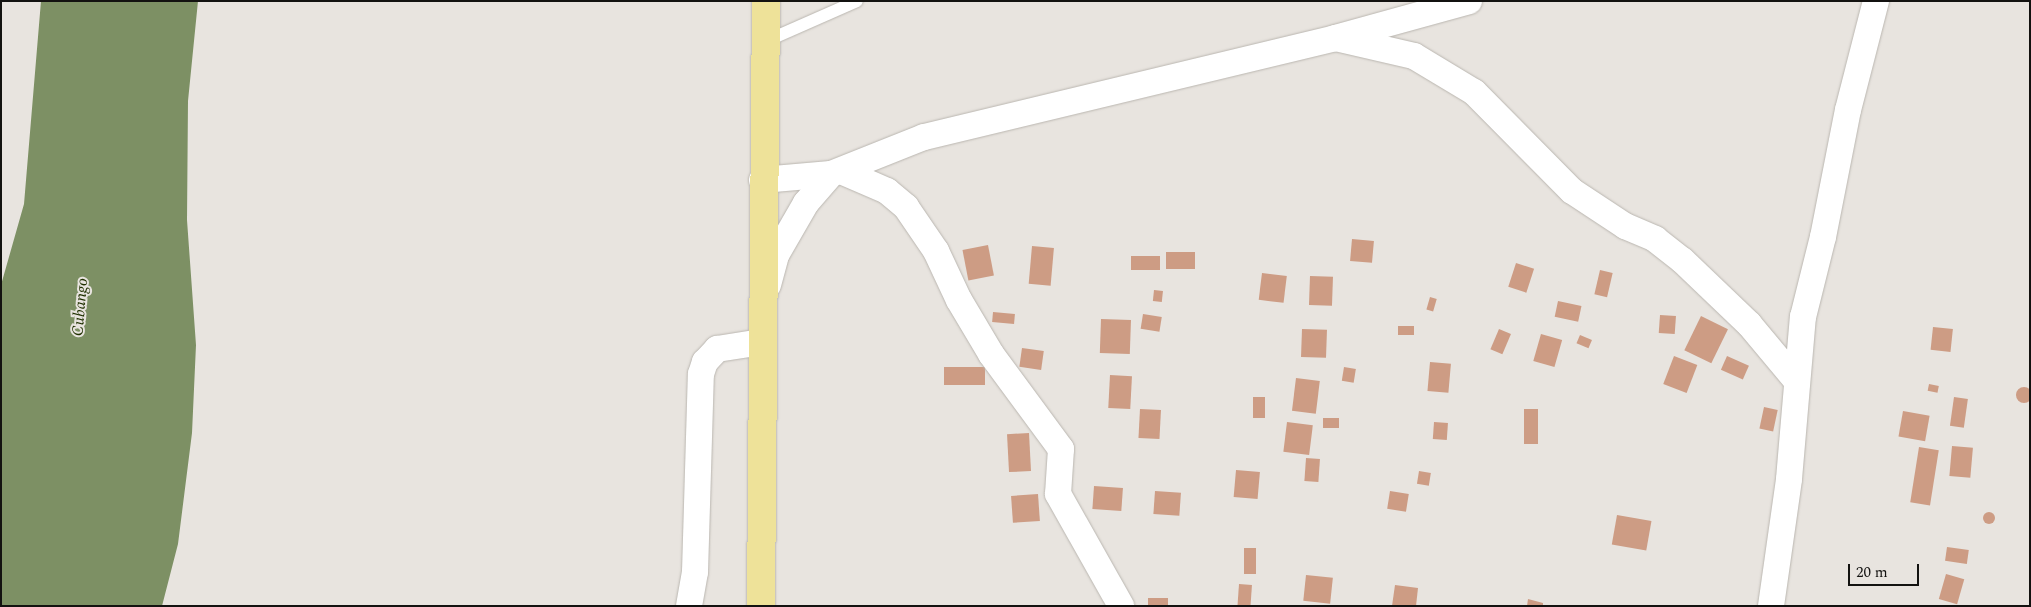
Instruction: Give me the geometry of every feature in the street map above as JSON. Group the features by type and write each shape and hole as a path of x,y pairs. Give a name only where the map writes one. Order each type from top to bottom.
{"main road":[{"path":"761,606 762,180 766,1"}],"street":[{"path":"762,180 836,172 924,137 1335,38 1469,1"},
{"path":"1771,606 1789,479 1795,379 1803,317 1823,237 1848,110 1876,1"},
{"path":"1335,38 1414,56 1474,92 1572,191 1625,226 1655,239 1682,260 1749,324 1795,379"},
{"path":"762,309 776,255 806,203 836,172"},
{"path":"836,172 887,191 906,207 936,251 990,354 1061,449 1058,494 1121,606"},
{"path":"692,601 701,374 705,362 717,349 762,342"}],"lane":[{"path":"766,41 857,1"}],"water":[{"name":"Cubango","path":"41,1 198,1 188,101 187,220 196,345 192,433 178,544 162,606 1,606 1,285 24,204"}],"building":[{"path":"1352,239 1374,241 1372,263 1350,261"},
{"path":"988,245 994,275 968,280 962,250"},
{"path":"1032,246 1054,248 1051,286 1029,284"},
{"path":"1166,252 1195,252 1195,269 1166,269"},
{"path":"1131,256 1160,256 1160,270 1131,270"},
{"path":"1516,263 1534,269 1526,293 1508,287"},
{"path":"1600,270 1613,273 1607,297 1594,294"},
{"path":"1262,273 1287,276 1284,303 1259,300"},
{"path":"1310,276 1333,277 1332,306 1309,305"},
{"path":"1154,290 1163,291 1162,302 1153,301"},
{"path":"1430,297 1437,299 1433,311 1426,309"},
{"path":"1558,301 1581,306 1578,322 1555,317"},
{"path":"993,312 1015,314 1014,324 992,322"},
{"path":"1143,314 1162,317 1159,332 1141,329"},
{"path":"1660,315 1676,316 1675,334 1659,333"},
{"path":"1701,316 1728,329 1711,363 1684,350"},
{"path":"1101,319 1131,320 1130,354 1100,353"},
{"path":"1398,326 1414,326 1414,335 1398,335"},
{"path":"1933,327 1953,329 1950,352 1931,350"},
{"path":"1302,329 1327,330 1326,358 1301,357"},
{"path":"1499,329 1511,334 1502,354 1490,349"},
{"path":"1541,334 1562,340 1554,367 1533,361"},
{"path":"1580,335 1592,340 1588,348 1576,343"},
{"path":"1022,348 1044,351 1041,370 1019,367"},
{"path":"1674,356 1697,365 1687,393 1663,384"},
{"path":"1727,356 1749,366 1743,379 1721,370"},
{"path":"1430,362 1451,364 1448,393 1427,391"},
{"path":"944,367 985,367 985,385 944,385"},
{"path":"1344,367 1356,369 1354,383 1342,381"},
{"path":"1110,375 1132,376 1130,409 1108,408"},
{"path":"1296,378 1320,381 1316,414 1292,411"},
{"path":"1929,384 1939,386 1937,393 1928,391"},
{"path":"2024,387 2030,389 2032,395 2030,401 2024,403 2018,401 2016,395 2018,389"},
{"path":"1253,397 1265,397 1265,418 1253,418"},
{"path":"1954,397 1968,399 1964,428 1950,426"},
{"path":"1764,407 1778,410 1773,431 1759,429"},
{"path":"1140,409 1161,410 1159,439 1138,438"},
{"path":"1524,409 1538,409 1538,444 1524,444"},
{"path":"1903,411 1930,416 1925,441 1898,437"},
{"path":"1323,418 1339,418 1339,428 1323,428"},
{"path":"1287,422 1313,425 1309,455 1283,452"},
{"path":"1434,422 1448,423 1447,440 1433,439"},
{"path":"1029,433 1031,471 1009,472 1007,434"},
{"path":"1952,446 1973,448 1970,478 1949,476"},
{"path":"1919,447 1939,450 1930,505 1910,502"},
{"path":"1306,458 1320,459 1318,482 1304,481"},
{"path":"1236,470 1260,472 1258,499 1234,497"},
{"path":"1419,471 1431,473 1429,486 1417,484"},
{"path":"1094,486 1123,488 1121,511 1092,509"},
{"path":"1155,491 1181,493 1179,516 1153,514"},
{"path":"1390,491 1409,494 1406,512 1387,509"},
{"path":"1038,494 1040,521 1013,523 1011,496"},
{"path":"1991,512 1994,513 1994,523 1987,524 1984,523 1983,516 1984,513"},
{"path":"1617,515 1651,521 1646,551 1612,545"},
{"path":"1947,547 1969,550 1967,564 1945,561"},
{"path":"1244,548 1256,548 1256,574 1244,574"},
{"path":"1946,574 1964,579 1957,604 1939,599"},
{"path":"1306,575 1333,578 1330,604 1303,601"},
{"path":"1239,584 1252,585 1250,606 1237,606"},
{"path":"1395,585 1418,588 1416,606 1392,606"},
{"path":"1148,598 1168,598 1168,606 1148,606"},
{"path":"1528,599 1543,603 1543,606 1527,606"}]}
